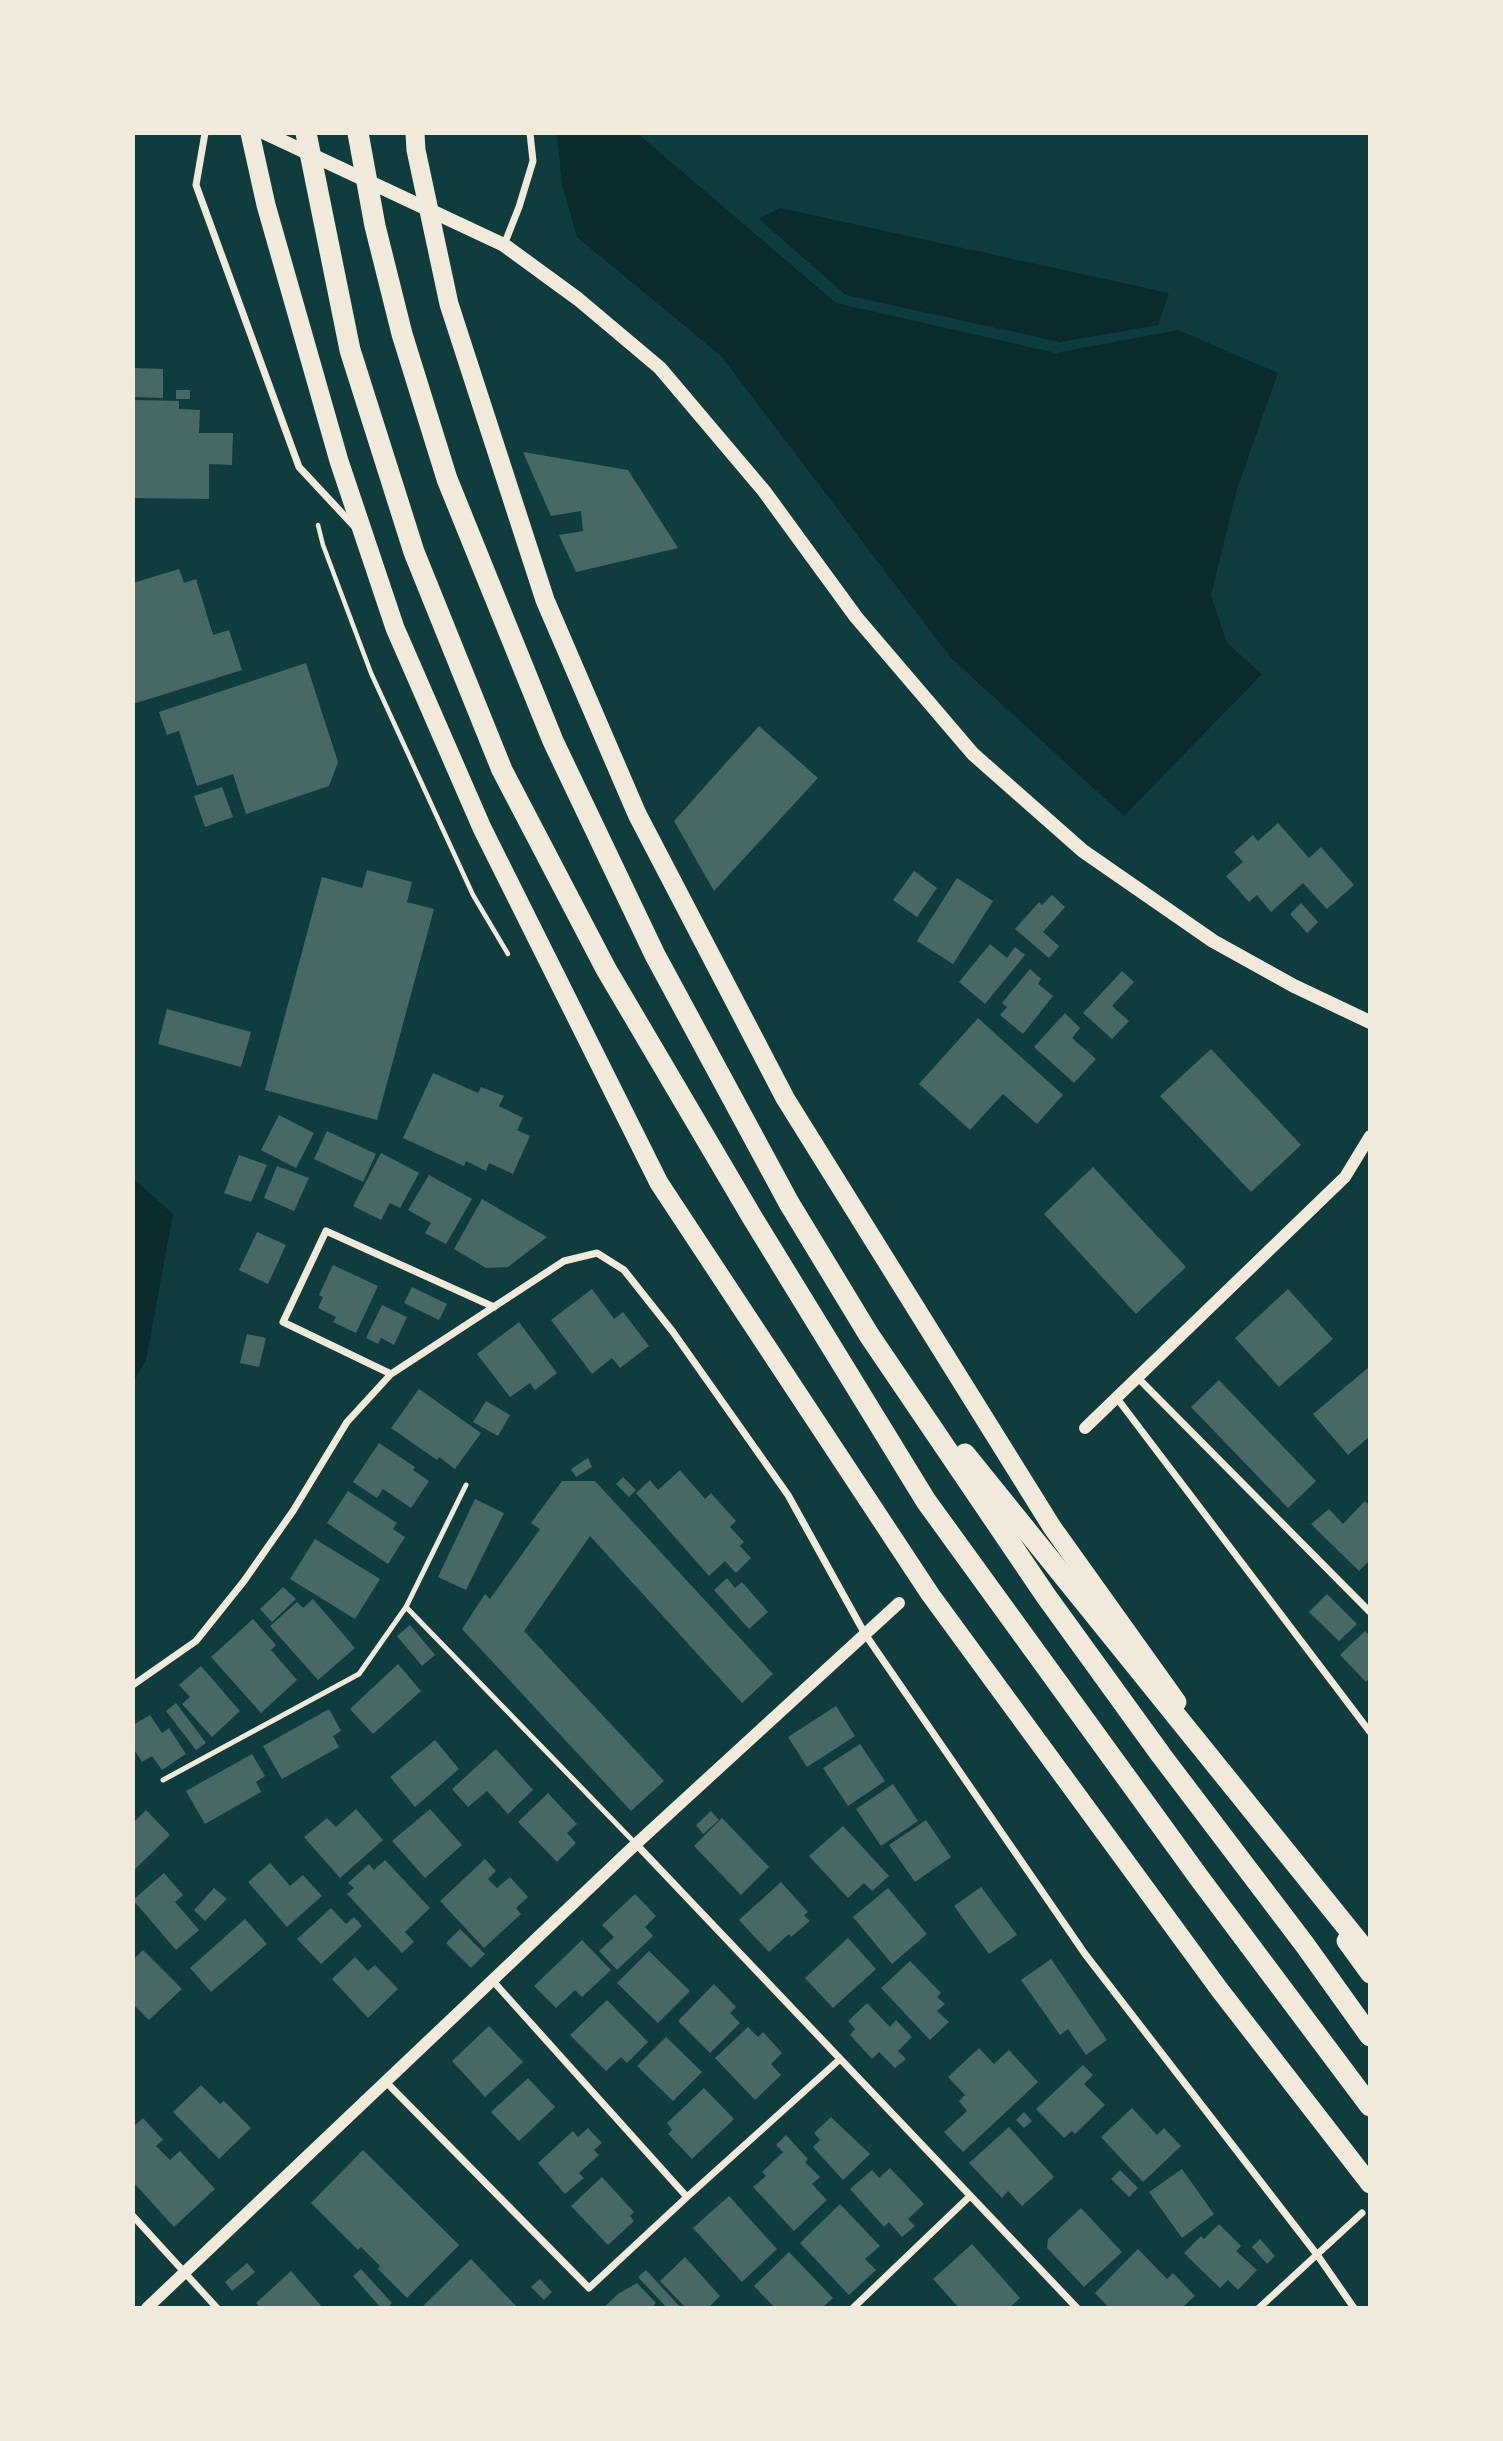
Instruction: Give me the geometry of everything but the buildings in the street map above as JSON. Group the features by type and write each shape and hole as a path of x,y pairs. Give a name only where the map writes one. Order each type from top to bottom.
{"highway":[{"path":"250,133 266,205 339,461 395,628 482,828 659,1183 930,1594 1219,1989 1370,2185"},
{"path":"306,133 350,350 414,552 502,769 606,969 752,1217 926,1502 1200,1879 1370,2106"},
{"path":"358,133 375,226 402,334 447,479 553,741 655,955 789,1203 869,1335 1054,1606 1370,2036"},
{"path":"416,141 449,304 545,600 637,814 785,1098 1052,1527 1370,1974"},
{"path":"869,1335 1370,1956"}],"main road":[{"path":"265,133 504,245 578,299 660,368 764,491 856,617 973,754 1083,851 1213,941 1294,986 1370,1021"}],"street":[{"path":"205,133 196,185 299,467 364,537"},
{"path":"504,245 533,161 530,133"},
{"path":"1085,1428 1345,1177 1370,1136"},
{"path":"391,1374 283,1322 326,1231 494,1307"},
{"path":"133,1685 196,1642 244,1581 293,1511 347,1422 391,1374 564,1261 597,1253 624,1270 673,1332 788,1494 864,1634 1085,1954 1318,2256 1354,2308"},
{"path":"1136,1376 1369,1607"},
{"path":"1116,1396 1370,1732"},
{"path":"147,2308 636,1844 899,1602"},
{"path":"636,1844 1077,2308"},
{"path":"492,1980 687,2197"},
{"path":"385,2081 589,2288 839,2060"},
{"path":"853,2308 969,2197"},
{"path":"1259,2308 1362,2213"},
{"path":"133,2216 217,2308"}],"lane":[{"path":"163,1780 359,1674 406,1607 467,1485"},
{"path":"406,1607 636,1844"}],"water":[{"path":"557,133 637,133 836,303 1056,353 1178,330 1278,373 1237,489 1211,595 1227,643 1262,674 1124,816 951,658 721,356 577,237 562,185"},
{"path":"780,208 1169,293 1158,325 1060,342 846,295 759,219"},
{"path":"133,1178 173,1214 146,1360 133,1383"}]}
